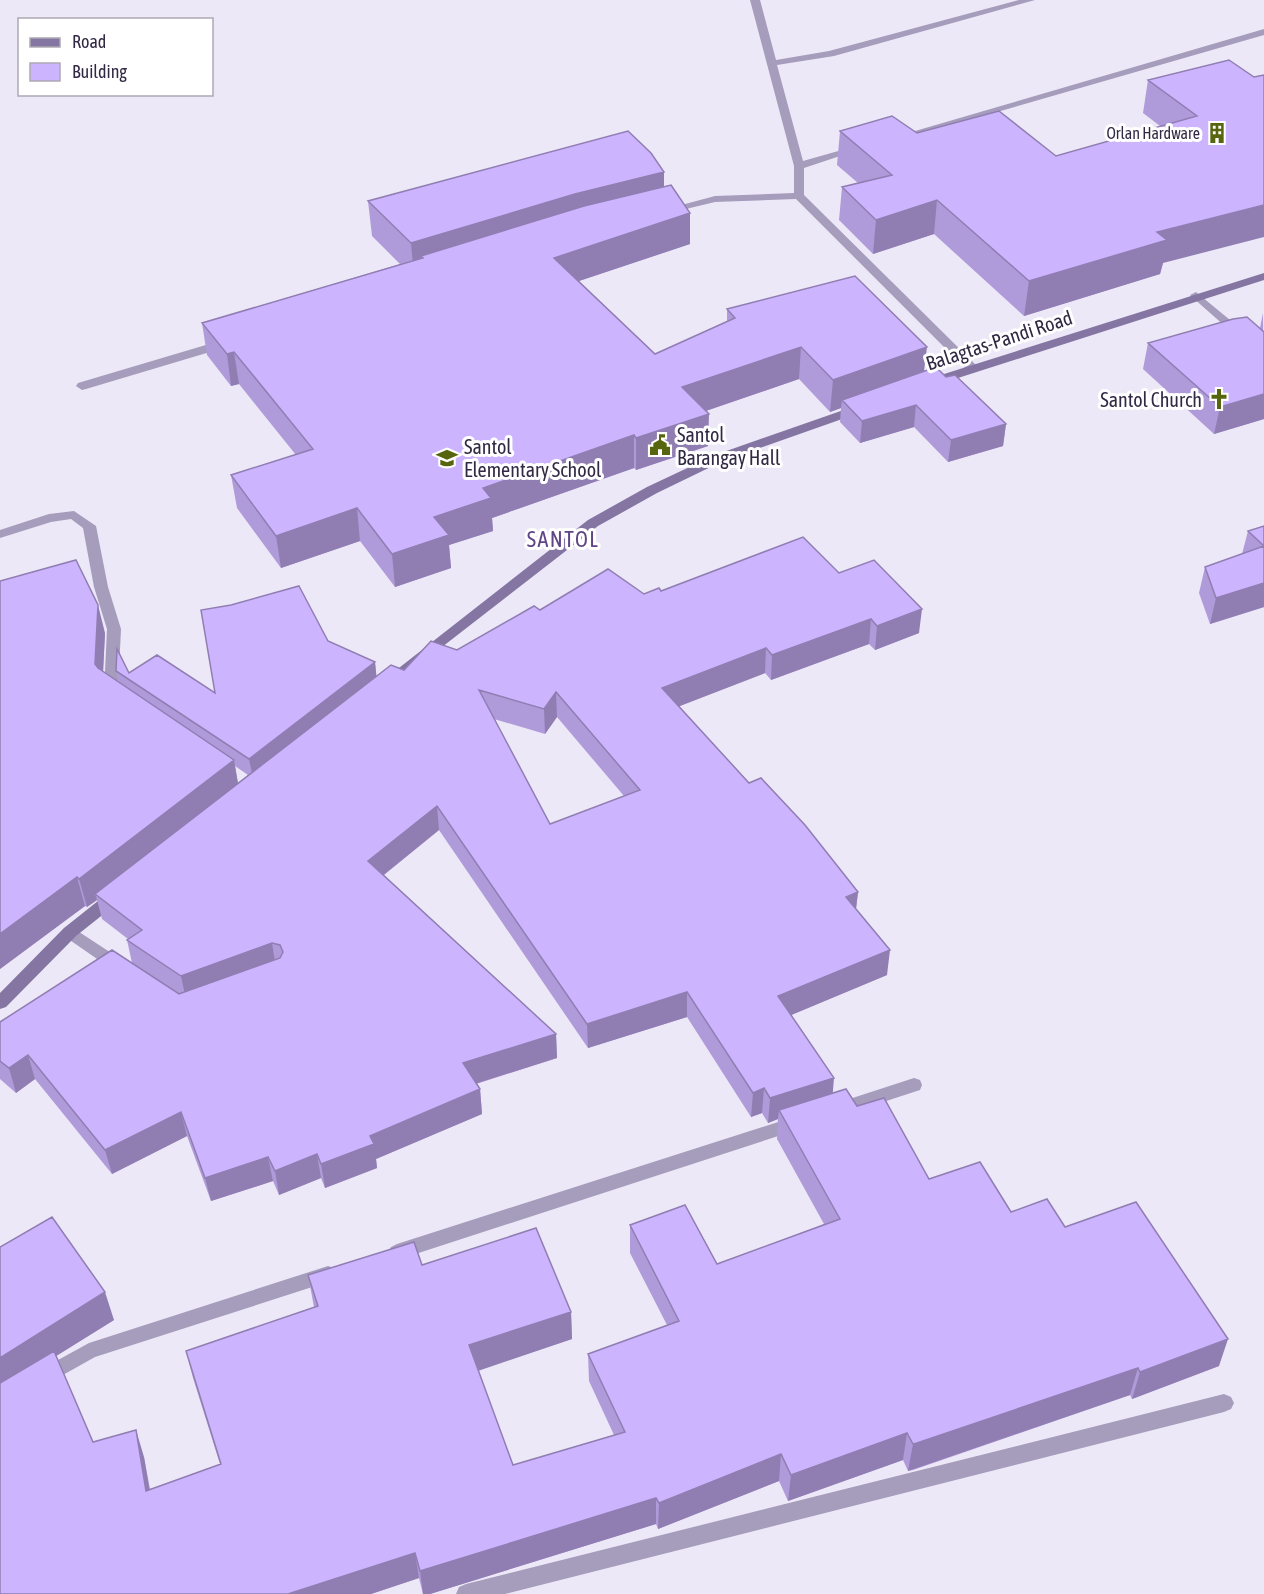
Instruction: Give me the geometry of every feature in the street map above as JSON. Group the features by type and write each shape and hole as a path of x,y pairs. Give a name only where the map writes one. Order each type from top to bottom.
{"main road":[{"name":"Balagtas-Pandi Road","path":"917,387 1196,295 1264,276"},
{"path":"372,694 593,523 652,490 719,458 873,403"},
{"path":"0,1003 70,932 124,889"}],"street":[{"path":"755,0 799,166 799,196 972,368"},
{"path":"772,63 830,54 1030,0"},
{"path":"886,141 1264,33"},
{"path":"799,166 864,147"},
{"path":"647,216 715,199 799,196"},
{"path":"1196,295 1264,354"},
{"path":"82,386 240,338"},
{"path":"0,534 50,518 74,515 89,526 101,588 114,629 111,693 130,706"},
{"path":"70,932 136,977"},
{"path":"383,1256 914,1085"},
{"path":"30,1386 89,1351 349,1267"},
{"path":"466,1594 1224,1403"}],"building":[{"path":"1229,60 1254,77 1264,75 1264,205 1157,232 1167,240 1029,281 937,200 876,220 842,187 892,175 840,131 892,116 917,133 999,111 1056,156 1197,116 1148,80"},
{"path":"628,131 651,153 664,172 575,194 411,243 368,201"},
{"path":"671,185 690,213 554,258 655,354 735,318 727,309 855,276 927,347 833,380 801,347 682,387 709,414 636,438 634,435 483,488 491,498 434,517 449,535 392,554 357,508 276,536 231,475 313,449 234,352 227,354 202,323 423,258 421,256 584,206"},
{"path":"1247,317 1264,332 1264,394 1220,407 1148,343 1233,319"},
{"path":"936,367 946,377 955,375 1006,424 951,440 916,405 862,421 842,400"},
{"path":"1264,526 1264,546 1248,531"},
{"path":"803,537 839,573 874,560 922,609 877,626 871,619 772,655 766,648 662,688 749,783 761,778 805,825 858,892 846,897 890,950 778,996 834,1078 770,1098 764,1088 753,1093 687,992 587,1024 437,806 368,861 556,1034 463,1063 480,1089 370,1136 374,1144 321,1164 317,1154 275,1171 268,1157 205,1178 181,1112 105,1150 28,1055 9,1068 0,1061 0,1022 112,950 179,994 280,958 283,952 280,945 272,943 181,976 127,940 142,930 95,894 391,665 404,670 431,641 457,650 534,606 540,610 608,569 644,594 659,588 661,591","holes":["479,690 544,709 556,692 640,790 550,824"]},
{"path":"1264,546 1264,583 1216,598 1205,567"},
{"path":"76,560 98,605 95,664 98,668 234,760 79,879 77,877 0,934 0,581"},
{"path":"299,586 328,641 375,662 249,759 116,671 117,649 129,673 157,655 215,693 201,610 231,605"},
{"path":"846,1089 857,1106 884,1098 929,1179 980,1162 1011,1212 1047,1199 1065,1227 1136,1202 1228,1339 1140,1372 1138,1368 917,1443 913,1444 907,1433 791,1475 781,1454 659,1503 656,1498 420,1571 415,1553 288,1594 0,1594 0,1383 54,1351 93,1442 136,1430 146,1491 221,1464 186,1351 318,1306 308,1275 414,1242 422,1265 536,1228 571,1312 469,1345 513,1465 625,1432 588,1354 679,1321 630,1225 685,1205 717,1264 840,1219 779,1110"},
{"path":"52,1217 105,1292 0,1358 0,1247"}],"place":[{"name":"Orlan Hardware","path":"1217,133"},
{"name":"Santol Church","path":"1219,399"},
{"name":"Santol Barangay Hall","path":"660,445"},
{"name":"Santol Elementary School","path":"447,458"}],"district":[{"name":"SANTOL","path":"563,539"}]}
